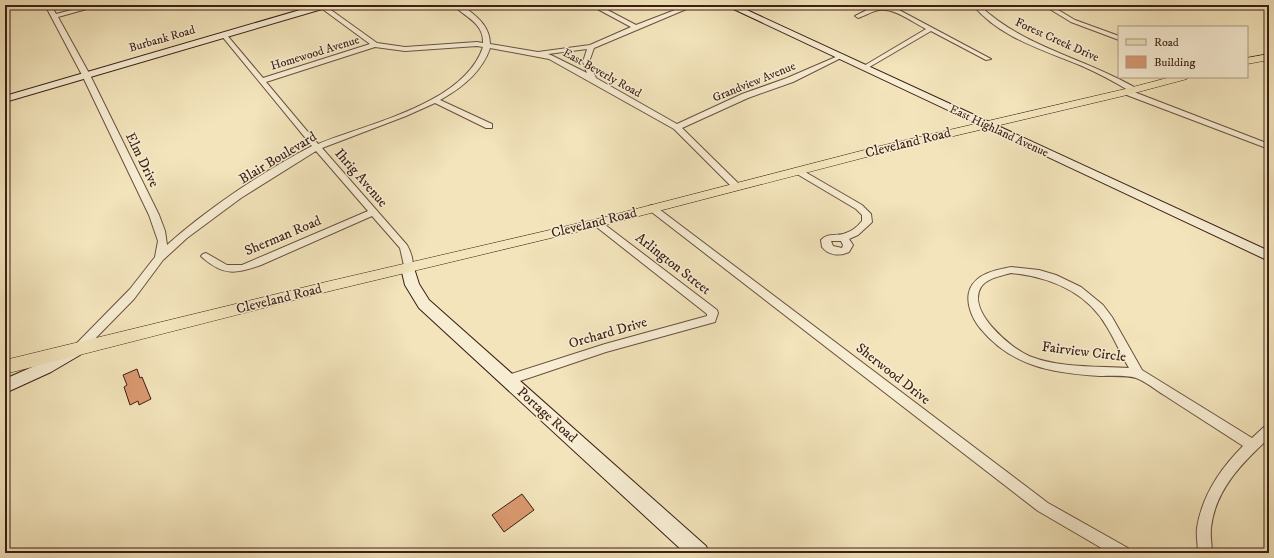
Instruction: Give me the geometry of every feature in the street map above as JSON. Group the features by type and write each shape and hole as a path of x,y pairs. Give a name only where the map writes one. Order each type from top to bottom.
{"main road":[{"path":"1248,61 1269,57"},
{"name":"Cleveland Road","path":"5,367 330,286 597,223 736,186 800,172 884,149 1179,78"}],"street":[{"name":"Elm Drive","path":"48,5 86,75 162,233 164,244 160,258"},
{"path":"54,16 98,5"},
{"path":"322,5 374,46"},
{"name":"Burbank Road","path":"5,99 322,5"},
{"path":"459,7 475,5"},
{"path":"593,5 636,27"},
{"path":"537,53 590,47 693,5"},
{"name":"East Highland Avenue","path":"729,5 1269,256"},
{"name":"Forest Creek Drive","path":"976,5 984,15 1001,28 1023,40 1102,72 1133,90"},
{"name":"Forest Creek Drive","path":"1046,5 1080,24 1118,38"},
{"path":"459,7 480,22 486,36 487,46"},
{"path":"858,16 877,8 886,7 897,11 988,60"},
{"path":"864,68 930,29"},
{"name":"Ihrig Avenue","path":"224,35 317,147 404,247 407,255 408,268"},
{"name":"East Beverly Road","path":"374,46 405,49 461,45 487,46 537,53 557,60 677,127 736,186"},
{"name":"Homewood Avenue","path":"261,81 374,46"},
{"name":"Blair Boulevard","path":"79,348 130,296 160,258 205,220 264,178 317,147 436,100 459,85 471,74 481,61 487,46"},
{"path":"590,47 586,62 593,80"},
{"name":"Grandview Avenue","path":"677,127 745,96 790,80 840,57"},
{"path":"1133,90 1209,120 1269,139"},
{"path":"1133,90 1151,94 1269,146"},
{"path":"436,100 489,126"},
{"path":"800,172 859,206 866,214 867,222 858,230 844,238"},
{"name":"Sherwood Drive","path":"652,208 1043,507 1123,553"},
{"name":"Sherman Road","path":"206,256 222,268 236,270 241,269 258,263 373,212"},
{"name":"Arlington Street","path":"597,223 713,312"},
{"name":"Portage Road","path":"408,268 412,285 424,304 699,553"},
{"name":"Fairview Circle","path":"1138,373 1047,365 1025,359 1006,346 984,327 974,308 974,291 983,279 994,273 1011,270 1031,271 1049,276 1068,285 1093,300 1109,321 1122,348 1138,373 1252,445"},
{"name":"Orchard Drive","path":"508,380 605,348 711,319 713,312"},
{"path":"5,386 46,368 79,348"},
{"path":"1205,553 1204,529 1210,499 1221,479 1252,445 1269,430"}],"building":[{"path":"137,369 151,399 139,405 138,401 130,405 124,387 127,385 123,375"},
{"path":"522,494 534,510 504,532 492,515"}]}
